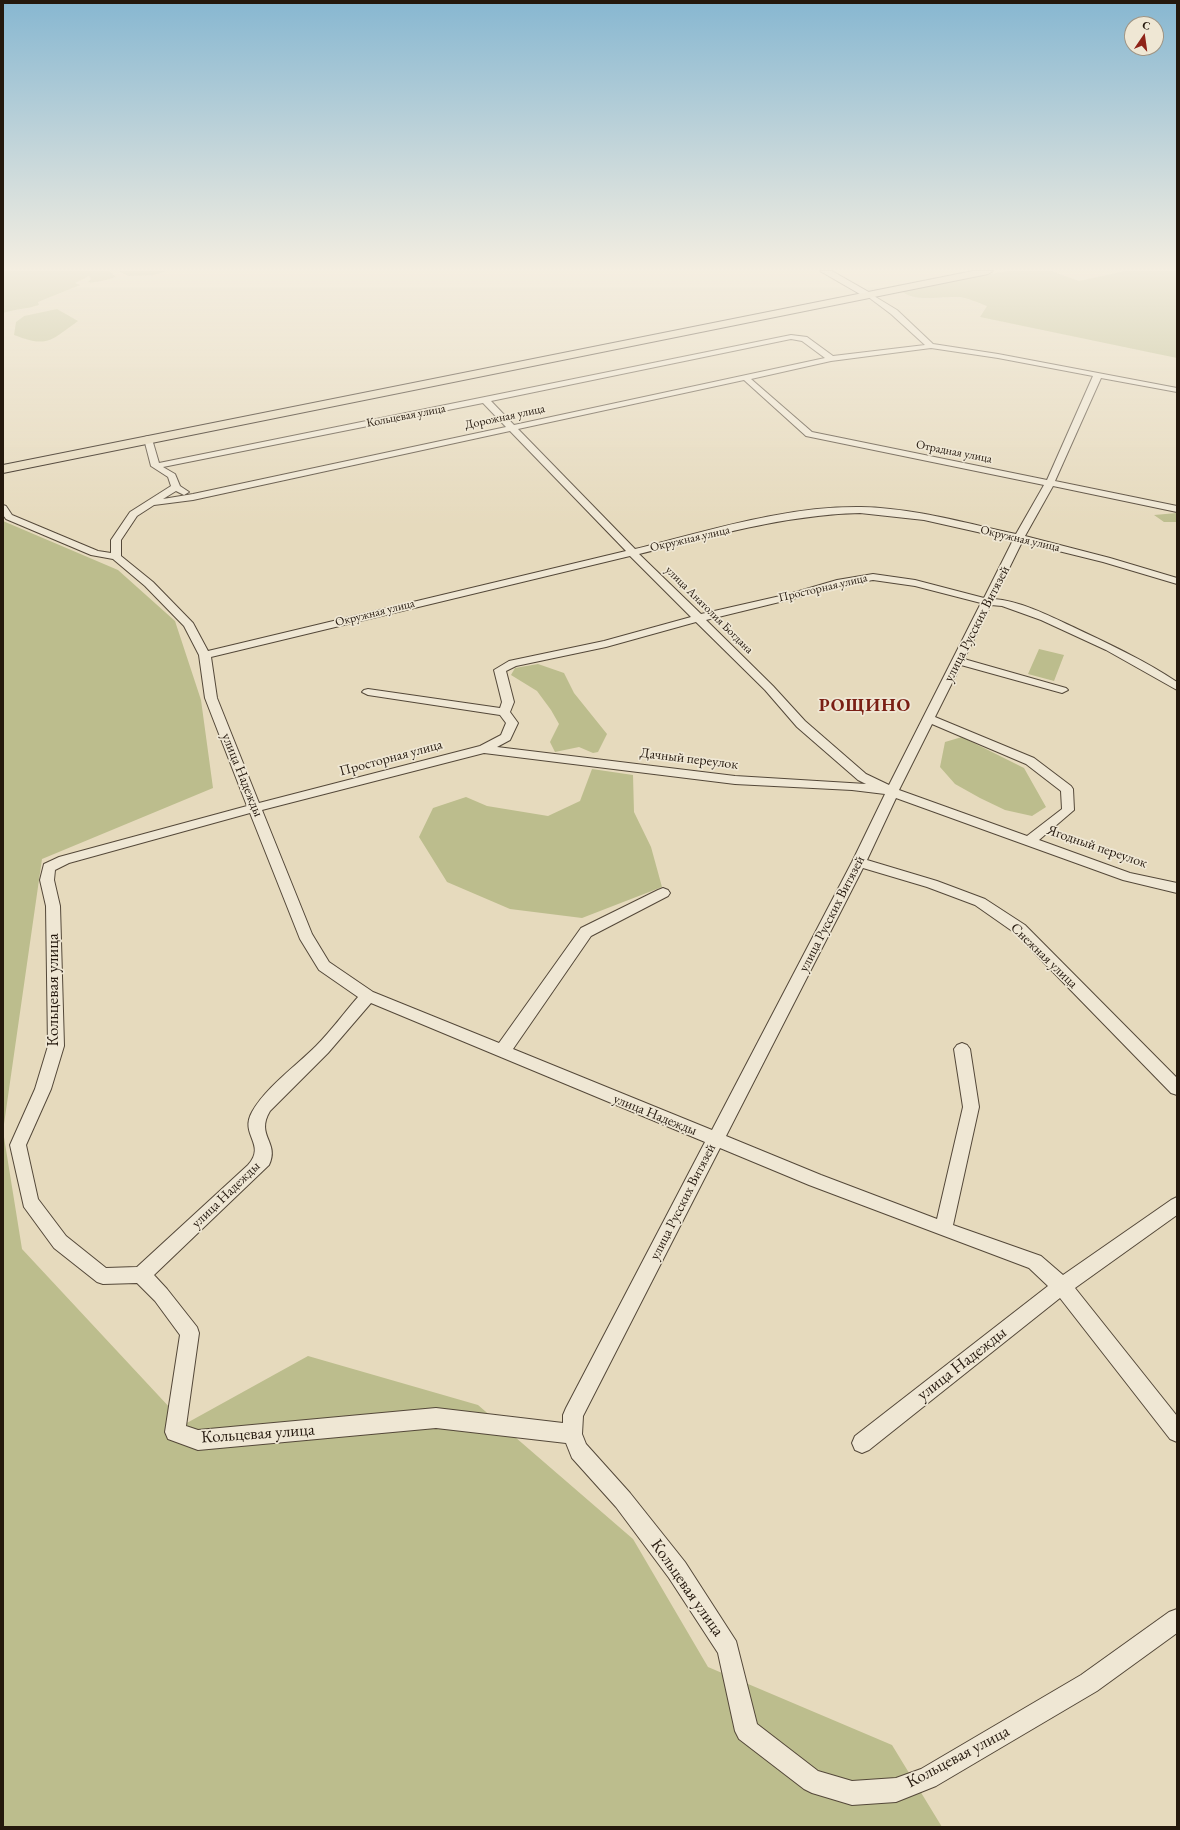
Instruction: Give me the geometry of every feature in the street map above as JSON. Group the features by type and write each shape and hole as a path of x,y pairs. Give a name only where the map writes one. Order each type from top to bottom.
{"highway":[{"path":"3,462 542,356"},
{"path":"3,469 554,356"}],"street":[{"name":"Кольцевая улица","path":"155,466 697,356"},
{"name":"Кольцевая улица","path":"826,356 831,360"},
{"name":"Дорожная улица","path":"146,505 193,497 851,356"},
{"name":"Дорожная улица","path":"991,356 1177,390"},
{"name":"улица Русских Витязей","path":"575,1443 573,1415 859,862 892,792 1019,538 1050,483 1098,375"},
{"name":"Отрадная улица","path":"746,378 809,434 1177,509"},
{"name":"улица Анатолия Богдана","path":"485,400 632,553 769,688 801,724 862,777 892,792"},
{"path":"148,439 155,466 172,476 176,487 193,497"},
{"path":"116,557 116,540 133,514 176,487"},
{"name":"улица Надежды","path":"3,508 9,517 95,553 116,557 149,584 189,625 205,655 211,698 254,808 280,868 305,935 324,966 368,996 502,1052 814,1180 1035,1262 1062,1286 1177,1432"},
{"name":"Окружная улица","path":"205,655 441,596 759,523 820,511 861,510 904,513 1019,538 1126,565 1177,581"},
{"name":"Просторная улица","path":"49,867 64,860 254,808 484,749 506,737 512,723 504,712 508,702 500,670 513,663 606,644 699,618 792,596 837,583 873,577 915,583 988,602 1002,603 1046,618 1110,648 1166,679 1177,687"},
{"path":"958,661 1062,690"},
{"path":"368,692 504,712"},
{"name":"Ягодный переулок","path":"929,719 1030,761 1067,789 1068,810 1030,840"},
{"name":"Дачный переулок","path":"484,749 735,780 852,786 892,792"},
{"name":"Ягодный переулок","path":"892,792 1030,840 1128,877 1177,888"},
{"name":"Снежная улица","path":"859,862 932,884 980,902 1020,929 1177,1088"},
{"name":"Кольцевая улица","path":"49,867 47,880 53,906 56,1046 43,1089 18,1145 30,1202 60,1242 103,1276 141,1275 161,1295 190,1333 175,1432 198,1440 436,1418 575,1443 623,1500 677,1570 728,1649 747,1731 812,1781 852,1794 896,1790 928,1778 1089,1683 1177,1620"},
{"path":"502,1052 586,932 663,893"},
{"name":"улица Надежды","path":"141,1275 263,1160 264,1148 256,1129 257,1118 264,1106 323,1050 368,996"},
{"path":"943,1229 971,1106 962,1049"},
{"path":"1062,1286 1177,1205"},
{"name":"улица Надежды","path":"862,1443 1062,1286"}],"green space":[{"path":"1177,513 1177,522 1164,522 1154,515"},
{"path":"3,521 118,570 175,621 201,700 213,788 42,859 3,1131"},
{"path":"1039,649 1064,655 1054,681 1028,674"},
{"path":"538,664 564,673 574,693 607,734 598,752 593,753 579,747 555,752 550,742 559,724 551,710 537,691 511,675 515,668"},
{"path":"962,737 1024,768 1046,807 1032,816 1005,810 955,784 940,767 945,742"},
{"path":"592,769 633,775 634,812 651,847 662,887 582,918 510,909 447,882 419,837 433,808 466,797 487,806 548,816 580,801"},
{"path":"3,1131 22,1249 185,1424 308,1356 478,1405 633,1539 708,1667 892,1745 942,1827 3,1827"}],"district":[{"name":"РОЩИНО","path":"865,706"}]}
